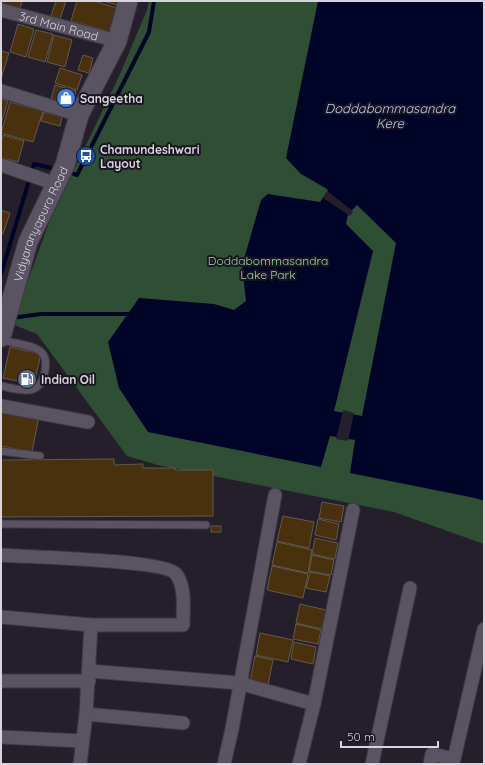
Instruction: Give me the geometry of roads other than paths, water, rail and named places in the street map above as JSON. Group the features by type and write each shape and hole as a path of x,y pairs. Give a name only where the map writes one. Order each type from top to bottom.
{"main road":[{"name":"Vidyaranyapura Road","path":"1,337 6,302 28,242 65,165 79,115 117,41 128,1"}],"street":[{"name":"3rd Main Road","path":"1,10 117,41"},
{"path":"1,92 79,115"},
{"path":"1,165 56,184"},
{"path":"1,406 88,422"},
{"path":"224,764 232,729 239,683 276,494"},
{"path":"299,764 314,704 353,510"},
{"path":"1,556 94,560 149,565 172,571 177,576 182,589 184,625 92,625 1,617"},
{"path":"372,764 410,588"},
{"path":"80,764 86,714 92,625"},
{"path":"430,764 432,754 454,759 484,629"},
{"path":"1,681 89,676 239,683 314,704"},
{"path":"86,714 183,723"},
{"path":"1,737 82,741"}],"lane":[{"path":"1,340 23,345 41,352 45,358 43,380 40,386 35,389 25,390 1,386"},
{"path":"1,451 40,456"},
{"path":"1,524 206,525"}],"water":[{"name":"Doddabommasandra Kere","path":"318,1 484,1 484,501 350,473 355,440 330,436 321,467 148,432 119,388 108,342 139,298 214,304 234,310 246,301 242,266 261,200 268,194 320,202 328,191 301,174 286,158","holes":["357,205 396,243 362,416 334,411 373,251 346,224 348,214"]}],"waterway":[{"path":"74,174 77,175 149,32 154,1"},
{"path":"1,274 34,164 51,168"},
{"path":"11,318 41,314 127,314 132,317"}],"place":[{"name":"Sangeetha","path":"66,98"},
{"name":"Chamundeshwari Layout","path":"86,156"},
{"name":"Indian Oil","path":"27,379"}],"park label":[{"name":"Doddabommasandra Lake Park","path":"268,267"}]}
